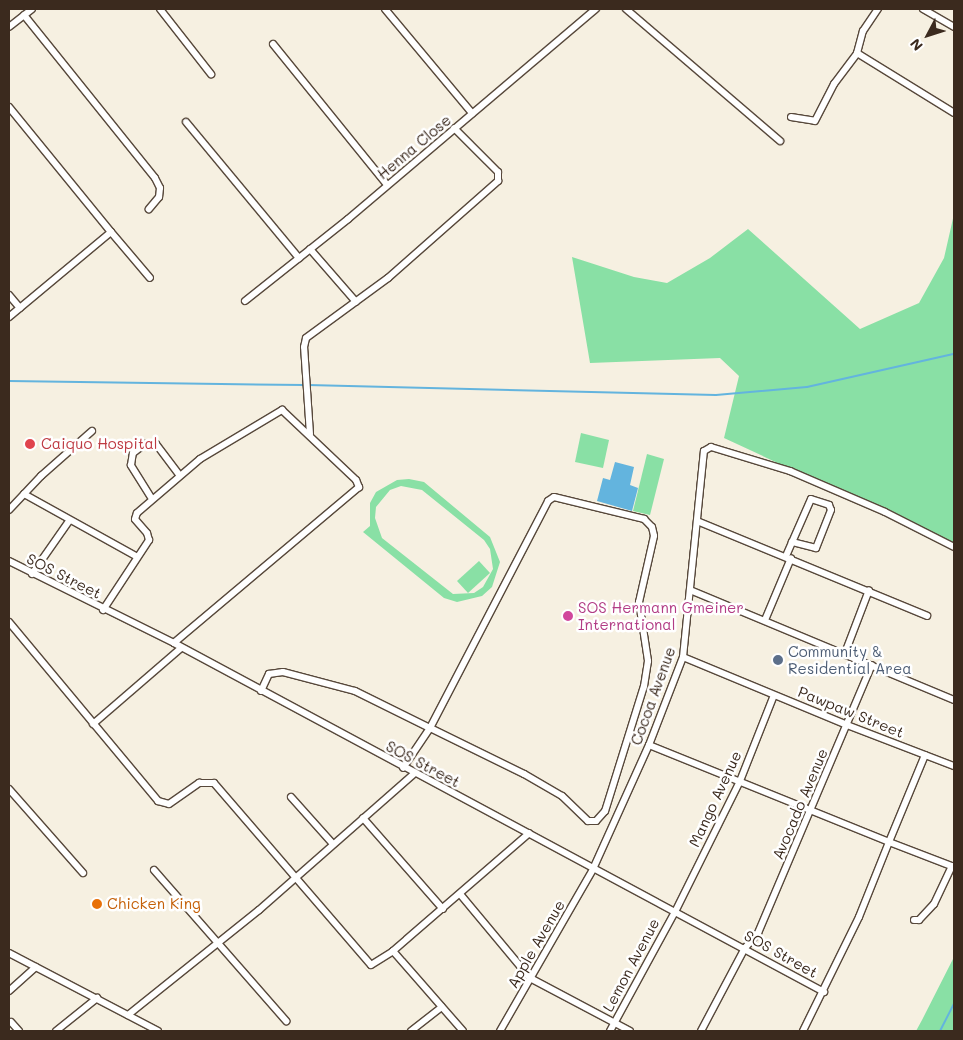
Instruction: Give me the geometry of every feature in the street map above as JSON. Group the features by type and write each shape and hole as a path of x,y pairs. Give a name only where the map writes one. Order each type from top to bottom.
{"street":[{"path":"9,27 32,9"},
{"path":"160,9 211,74"},
{"path":"385,9 472,113"},
{"name":"Henna Close","path":"245,301 387,185 596,9"},
{"path":"626,9 780,141"},
{"path":"791,117 815,121 834,84 857,53 863,31 878,9"},
{"path":"923,9 954,27"},
{"path":"24,15 155,178 160,188 160,197 149,209"},
{"path":"273,44 387,185"},
{"path":"857,53 954,113"},
{"path":"10,111 150,278"},
{"path":"186,122 299,258"},
{"path":"310,434 304,342 468,210 498,181 498,172 454,128"},
{"path":"9,317 111,232"},
{"path":"310,249 356,302"},
{"path":"9,295 20,308"},
{"path":"103,610 149,536 136,516 179,475 279,410 288,413 356,480 359,487 356,492 174,643"},
{"path":"9,510 92,431"},
{"path":"152,499 131,465 133,453 145,444 156,444 179,475"},
{"name":"Cocoa Avenue","path":"593,869 649,745 683,657 704,451 711,447 790,471 885,512 954,547"},
{"path":"24,494 69,521 136,556"},
{"path":"261,691 270,674 283,672 355,691 430,728 476,748 550,789 588,821 601,818 625,752 644,686 648,661 639,602 654,536 648,522 558,497 551,498 430,728 403,768"},
{"path":"765,620 792,542 811,500 829,505 831,510 816,548 792,542"},
{"path":"32,574 69,521"},
{"path":"697,521 869,590 927,616"},
{"name":"SOS Street","path":"9,561 103,610 174,643 414,774 529,833 824,992"},
{"path":"690,590 954,700"},
{"path":"845,653 869,590"},
{"path":"9,622 158,801 170,804 199,783 214,783 366,962 377,964 529,833"},
{"path":"93,724 182,648"},
{"name":"Pawpaw Street","path":"683,657 847,726 954,766"},
{"name":"Avocado Avenue","path":"701,1031 745,948 758,933 872,665"},
{"name":"Mango Avenue","path":"675,912 740,781 774,695"},
{"path":"649,745 812,809 888,842 953,866 934,904 919,920 914,920"},
{"path":"803,1031 860,917 888,842 925,755"},
{"path":"128,1015 220,942 414,774"},
{"path":"9,789 83,873"},
{"path":"291,797 332,844"},
{"path":"363,818 443,909"},
{"name":"Apple Avenue","path":"500,1031 593,869"},
{"path":"154,870 220,942 286,1021"},
{"path":"460,894 530,978 630,1031"},
{"name":"Lemon Avenue","path":"610,1031 675,912"},
{"path":"393,951 463,1031"},
{"path":"9,953 158,1031"},
{"path":"9,991 36,967"},
{"path":"56,1031 97,998"},
{"path":"411,1031 442,1007"},
{"path":"11,1022 19,1031"}],"green space":[{"path":"954,214 954,545 724,438 739,376 720,358 590,363 572,257 634,277 667,283 710,258 748,229 860,329 919,303 944,258"},
{"path":"581,433 609,440 603,468 575,462"},
{"path":"647,454 664,459 650,515 633,511"},
{"path":"409,479 424,482 490,537 500,562 492,587 482,596 457,602 444,598 363,532 370,526 370,503 376,492 397,480","holes":["401,486 422,490 484,540 490,549 493,569 483,587 474,593 453,594 382,538 375,518 376,507 390,490"]},
{"path":"479,561 490,573 468,593 457,581"},
{"path":"954,957 954,1031 916,1031 922,1020"}],"water":[{"path":"615,462 634,467 630,485 638,488 632,511 597,501 603,478 610,480"}],"waterway":[{"path":"308,385 716,395 807,387 954,354"},
{"path":"9,381 304,385"},
{"path":"940,1031 954,1003"}],"place":[{"name":"Caiquo Hospital","path":"30,444"},
{"name":"SOS Hermann Gmeiner International","path":"568,616"},
{"name":"Community & Residential Area","path":"778,660"},
{"name":"Chicken King","path":"97,904"}]}
